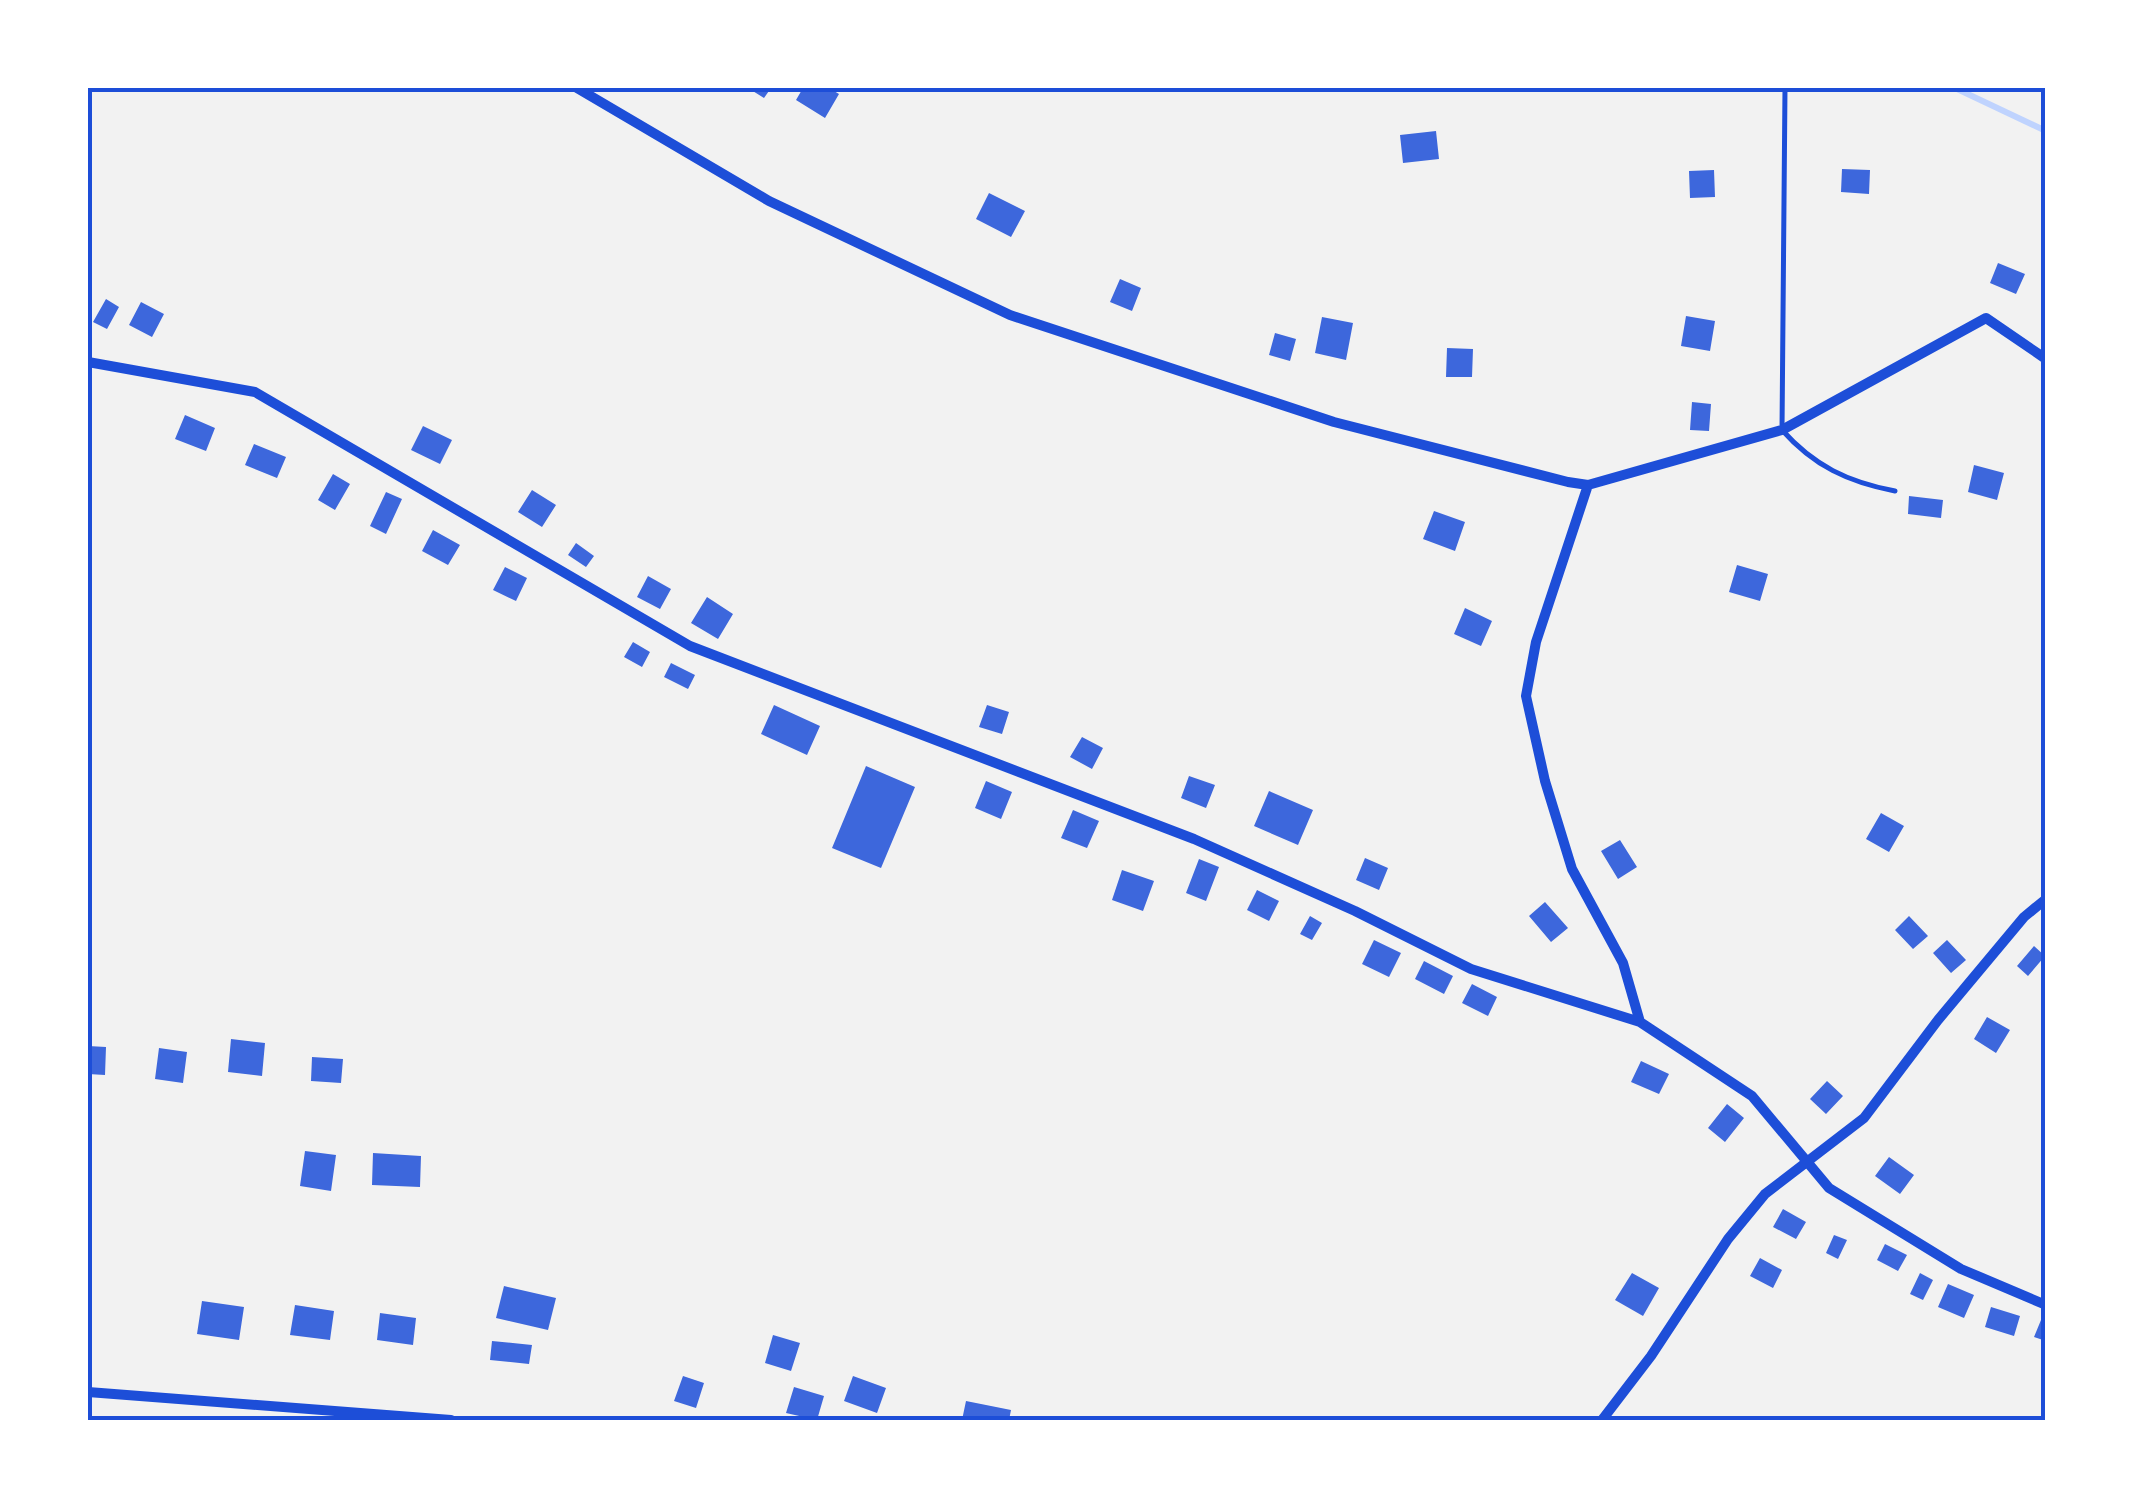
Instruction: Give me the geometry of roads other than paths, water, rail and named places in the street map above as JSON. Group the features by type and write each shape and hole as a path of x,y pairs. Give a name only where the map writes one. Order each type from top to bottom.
{"street":[{"path":"576,88 769,201 1010,316 1334,422 1588,485 1782,430 1986,318 2046,359"},
{"path":"88,362 255,392 690,646 1194,839 1355,910 1471,969 1640,1022 1752,1096 1808,1158 1829,1188 1960,1269 2046,1305"},
{"path":"1588,485 1536,642 1526,696 1545,782 1572,869 1623,962 1640,1022"},
{"path":"1602,1420 1651,1356 1728,1238 1765,1194 1864,1118 1938,1020 2024,917 2046,900"},
{"path":"88,1392 451,1420"}],"lane":[{"path":"1786,88 1782,430 1807,458 1856,484 1895,491"}],"waterway":[{"path":"1955,88 2046,131"}]}
